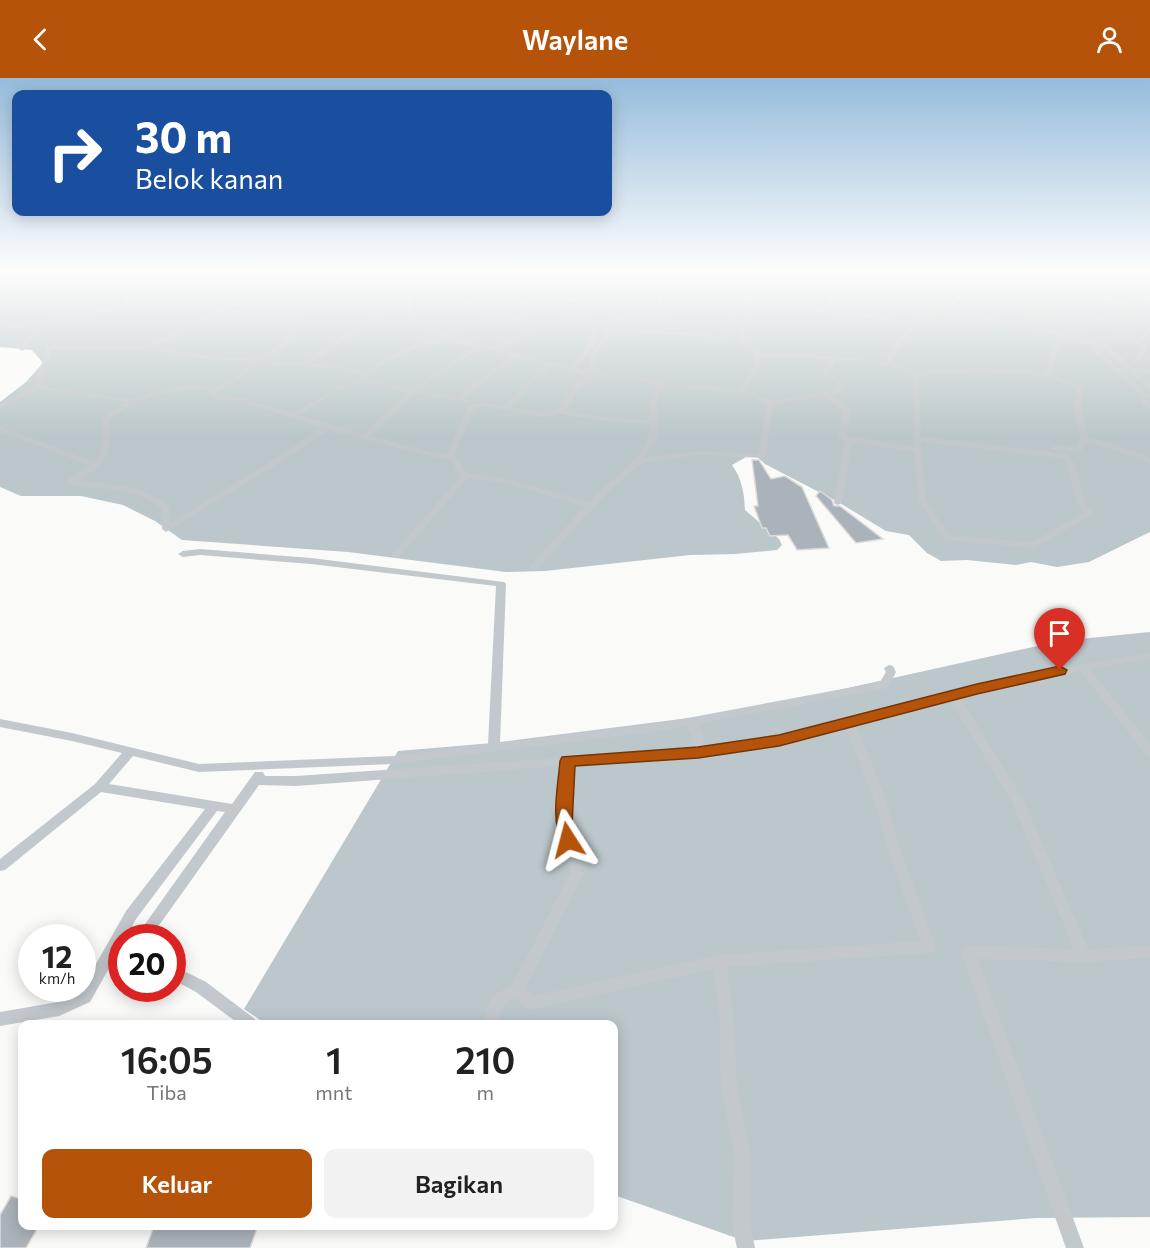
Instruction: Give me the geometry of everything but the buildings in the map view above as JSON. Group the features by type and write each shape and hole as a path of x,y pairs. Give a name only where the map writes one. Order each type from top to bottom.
{"lane":[{"path":"20,327 38,328"},
{"path":"150,347 190,327"},
{"path":"213,392 242,375 254,361 273,354 282,347 294,327"},
{"path":"308,364 307,362 361,327"},
{"path":"413,327 444,338 496,348 526,360 572,368 595,379"},
{"path":"292,416 417,344 444,338 469,327"},
{"path":"496,348 537,327"},
{"path":"572,368 584,358 598,327"},
{"path":"610,327 726,336 730,327"},
{"path":"744,327 741,339 757,355 886,363 916,374 981,370 1046,374 1082,388 1077,404 1084,439 1078,450 917,440"},
{"path":"886,363 910,327"},
{"path":"1019,327 1066,336 1100,327"},
{"path":"1027,327 1093,345 1106,346 1147,369"},
{"path":"1052,332 1061,327 1059,327"},
{"path":"1046,374 1059,342 1078,327"},
{"path":"1093,345 1093,341 1128,327"},
{"path":"1106,346 1117,338 1127,336 1145,327"},
{"path":"1148,327 1145,345 1137,362 1147,369 1150,380"},
{"path":"22,349 38,328"},
{"path":"605,378 592,372 594,353 613,328"},
{"path":"1117,338 1145,345"},
{"path":"1093,345 1148,393"},
{"path":"366,437 413,391 480,346"},
{"path":"37,387 49,352 48,347 150,347 214,359 342,367 363,377 413,391 541,415 560,412 604,419 653,422"},
{"path":"458,399 516,355"},
{"path":"741,391 757,366 757,355"},
{"path":"560,412 569,403 575,387 583,380 605,378 741,391 771,403 836,392 843,388 837,380 826,375 825,369 832,365 832,359"},
{"path":"506,408 550,364"},
{"path":"1147,369 1148,393 1145,403 1150,407"},
{"path":"916,374 917,440 922,500 947,538 1034,545 1091,512 1082,506 1071,464 1065,456 934,441"},
{"path":"640,461 640,455 652,440 653,422 650,414 653,395 661,385"},
{"path":"0,407 37,387 133,401"},
{"path":"328,427 286,457 217,496 166,529 166,508 153,496 127,487 69,482 97,466 105,453 107,434 105,419 119,406 181,387 209,387 216,397 244,400 328,427 430,454 450,457 457,461 460,472 466,475 506,481 591,505"},
{"path":"825,394 847,410 842,438 918,450"},
{"path":"534,567 606,489 640,461 706,453 738,457 762,456 771,403"},
{"path":"450,457 471,408 480,404"},
{"path":"0,428 97,466"},
{"path":"838,502 849,439"},
{"path":"1084,439 1114,447 1150,461"},
{"path":"396,555 466,475"},
{"path":"183,554 200,552 311,561 501,584 494,748"},
{"path":"256,780 296,781 698,753 779,741 953,695 1083,667 1150,656"},
{"path":"1083,667 1150,752"},
{"path":"0,723 199,768 393,760 691,722 884,685 891,672 890,668"},
{"path":"953,695 1018,801 1084,956"},
{"path":"691,722 697,735 698,753"},
{"path":"517,990 530,1003 582,994 652,974 719,961 929,947 893,846 878,794 849,723"},
{"path":"0,866 99,787 131,752"},
{"path":"490,1020 497,1001 517,990 578,872 564,825 568,761"},
{"path":"152,924 203,850 256,780 264,765"},
{"path":"99,787 235,809"},
{"path":"0,1019 59,1009 85,997 131,915 214,806"},
{"path":"1075,1248 968,952 1084,956 1150,952"},
{"path":"719,961 726,1012 729,1085 742,1152 741,1224 746,1248"},
{"path":"186,979 201,987 245,1020"}],"shaded area":[{"path":"0,327 1150,327 1150,532 1089,562 1057,567 1031,562 1016,565 967,560 941,561 927,553 909,535 886,531 838,502 765,464 756,456 748,456 732,465 742,486 745,510 779,539 782,545 777,550 690,555 545,571 506,572 348,552 182,540 155,521 123,505 81,496 21,496 0,487 0,402 26,382 43,363 32,350 0,347"},
{"path":"1150,632 1150,1217 1036,1218 745,1241 618,1196 618,1020 260,1020 244,1009 398,751 493,743 744,711 1060,641"}],"route":[{"path":"568,840 564,825 564,790 568,761 698,753 779,741 977,689 1060,670"}]}
